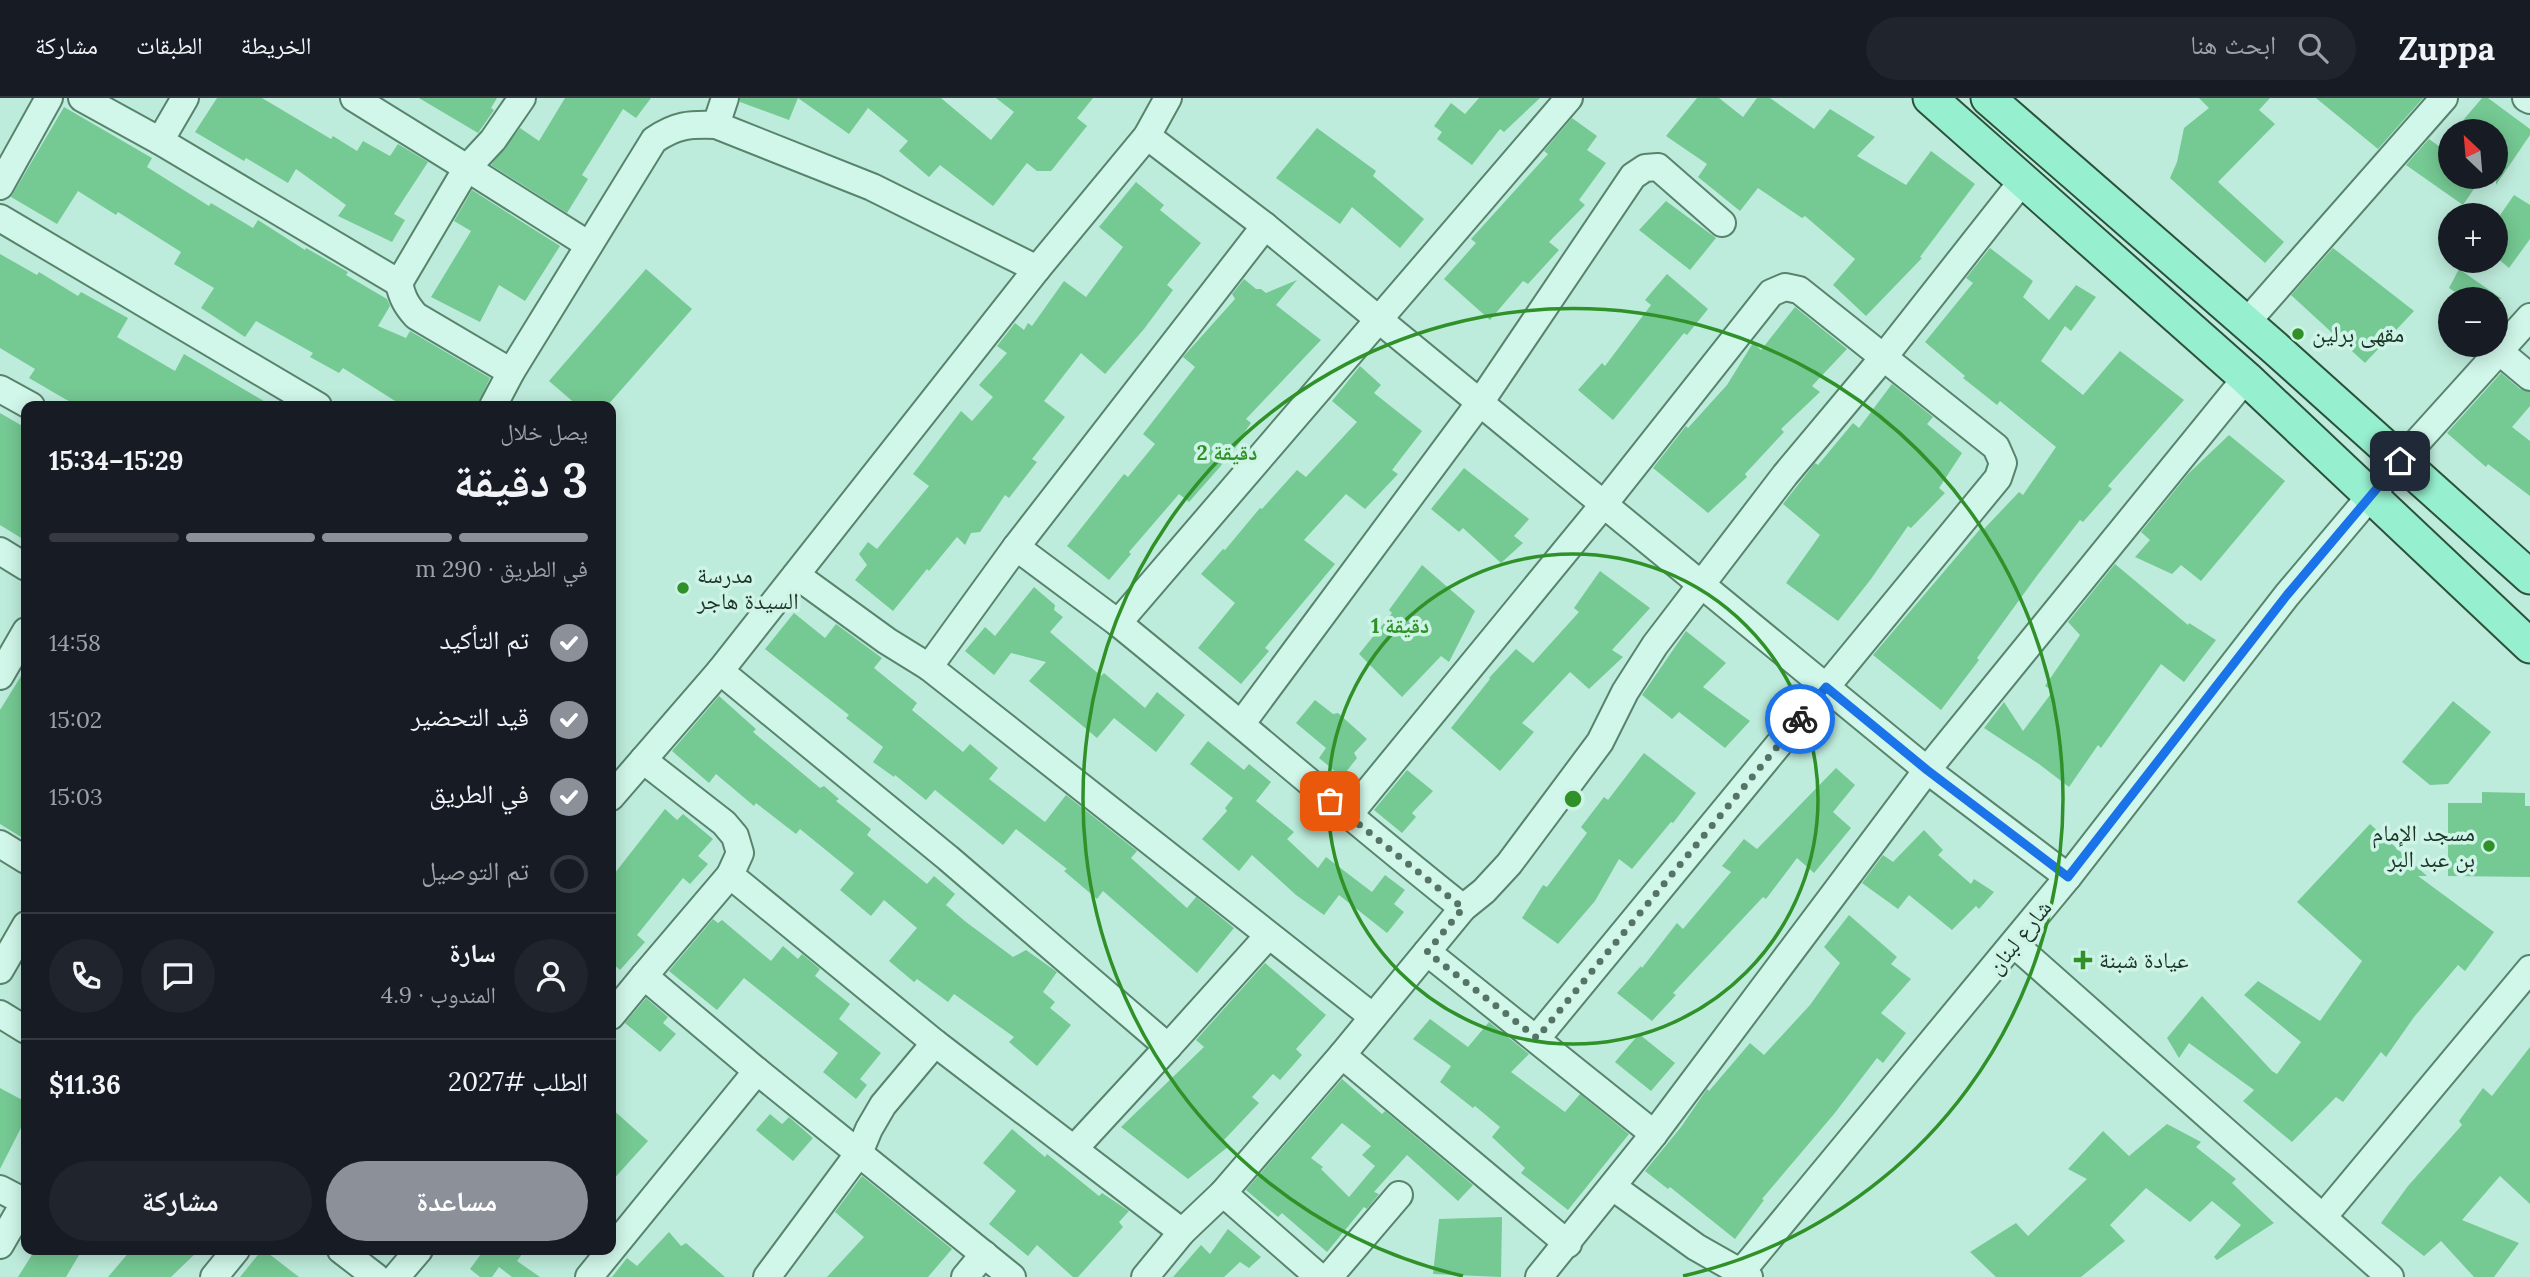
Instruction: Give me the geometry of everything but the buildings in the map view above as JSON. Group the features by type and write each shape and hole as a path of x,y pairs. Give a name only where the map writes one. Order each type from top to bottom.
{"main road":[{"path":"1930,98 2246,378 2530,646"},
{"path":"1988,98 2530,576"}],"street":[{"path":"0,186 48,98"},
{"path":"82,98 160,141 399,283 406,306 416,316 511,372"},
{"path":"160,141 185,98"},
{"path":"354,98 589,245"},
{"path":"399,283 467,168 493,140 522,98"},
{"path":"716,124 725,98"},
{"path":"616,791 720,671 1037,269 1147,136 1168,98"},
{"path":"1118,623 1569,98"},
{"path":"2246,323 2444,98"},
{"path":"496,401 654,140 671,128 692,124 716,124 872,187 1037,269"},
{"path":"1147,136 1265,226 1481,401 1927,770 2068,877"},
{"path":"1242,723 1481,401 1633,176 1644,168 1658,167 1722,223"},
{"path":"1145,1277 1182,1232 1223,1193 1342,1055 1463,908 1484,891 1509,864 1600,743 1625,692 1655,645 1785,475 1883,358 2024,179"},
{"path":"0,218 309,401"},
{"path":"929,667 1016,547 1265,226"},
{"path":"1348,816 1604,504 1771,293 1785,287 1799,290 1996,447 2003,463 1998,478 1537,1038"},
{"name":"شارع لبنان","path":"2508,343 2530,317"},
{"name":"شارع لبنان","path":"1743,1275 2068,877 2287,595 2400,461 2495,357"},
{"path":"2506,357 2530,377"},
{"path":"1539,1277 1654,1134 1927,770 2246,378"},
{"path":"0,389 22,401"},
{"path":"1016,547 1118,623 1242,723 1348,816 1463,908"},
{"path":"0,551 21,565"},
{"path":"796,575 887,641 929,667 1373,1017"},
{"path":"0,676 21,640"},
{"path":"720,671 948,858 1168,1047"},
{"path":"616,1010 730,875 740,853 735,836 724,823 643,760"},
{"path":"0,844 21,857"},
{"path":"730,875 935,1043 1182,1232"},
{"path":"0,970 21,934"},
{"path":"1074,1149 1268,936"},
{"path":"2014,944 2390,1277"},
{"path":"1427,952 1654,1134"},
{"path":"2324,1216 2530,969"},
{"path":"644,976 1012,1277"},
{"path":"0,1014 21,1027"},
{"path":"767,1277 859,1153 883,1105 935,1043"},
{"path":"1342,1055 1568,1244"},
{"path":"616,1234 757,1071"},
{"path":"1613,1187 1696,1247 1743,1275"},
{"path":"0,1189 21,1199"},
{"path":"1223,1193 1319,1277"},
{"path":"1329,1277 1399,1195"},
{"path":"0,1245 21,1209"},
{"path":"965,1277 984,1254"},
{"path":"214,1277 232,1255"},
{"path":"347,1255 376,1277"},
{"path":"396,1277 415,1255"}],"way so far":[{"path":"1330,801 1463,908 1427,952 1537,1038 1800,719"}],"place":[{"name":"مقهى برلين","path":"2298,334"},
{"name":"مدرسة السيدة هاجر","path":"683,588"},
{"name":"مسجد الإمام بن عبد البر","path":"2489,846"},
{"name":"عيادة شبنة","path":"2083,960"}],"route":[{"path":"1800,719 1826,687 1927,770 2068,877 2287,595 2400,461"}]}
